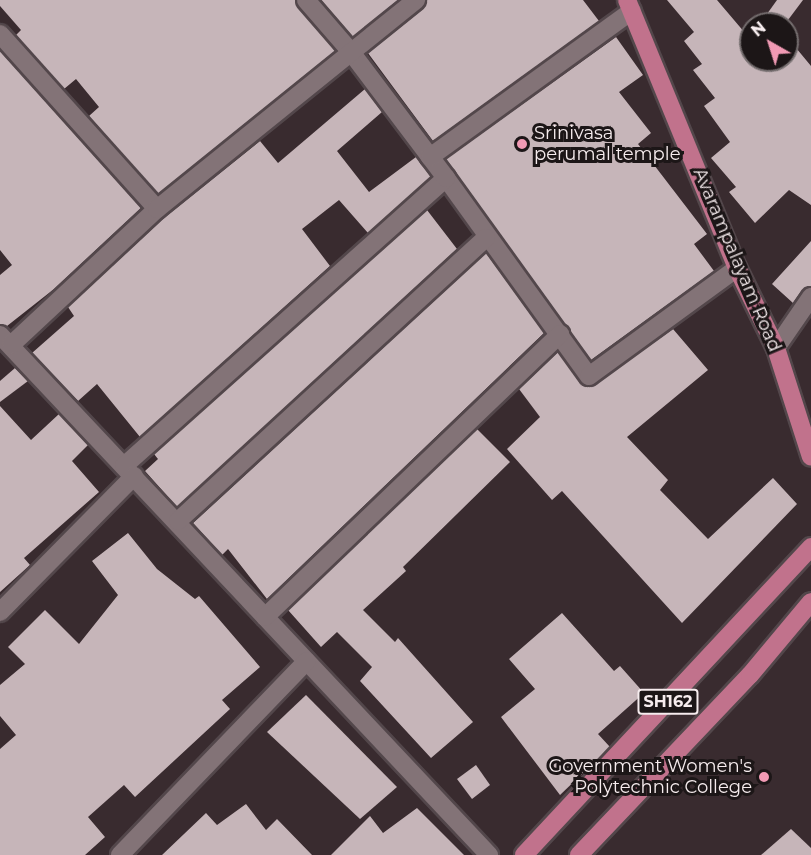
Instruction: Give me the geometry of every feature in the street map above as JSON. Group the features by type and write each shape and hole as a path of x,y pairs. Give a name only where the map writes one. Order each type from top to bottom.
{"main road":[{"name":"Avarampalayam Road","path":"630,5 737,268 776,348 811,457"},
{"path":"792,398 811,421"},
{"name":"SH162","path":"524,855 811,546"},
{"name":"SH162","path":"579,855 750,675 811,602"}],"street":[{"path":"306,0 351,52 446,178 486,238 560,334 589,376 737,268"},
{"path":"416,0 157,209 5,340 489,855"},
{"path":"430,157 630,5"},
{"path":"0,34 157,209"},
{"path":"0,612 129,471 446,178"},
{"path":"177,521 486,238"},
{"path":"776,348 811,297"},
{"path":"265,617 560,334"},
{"path":"120,855 307,661"}],"building":[{"path":"0,0 295,0 335,51 158,194 89,116 99,107 76,79 64,89 16,35 21,30 0,6"},
{"path":"321,0 398,0 353,37"},
{"path":"427,0 583,0 599,21 433,141 368,53 423,9"},
{"path":"667,0 717,0 739,26 739,72 799,72 799,52 811,66 811,205 789,190 755,223 729,192 736,187 711,158 730,142 704,106 715,98 693,70 702,64 684,41 694,32"},
{"path":"777,0 803,0 794,12 768,12"},
{"path":"616,37 643,75 619,92 651,133 638,144 707,234 694,244 714,271 591,360 446,159"},
{"path":"0,51 141,208 54,289 7,326 0,324 0,275 12,265 0,250"},
{"path":"365,89 382,112 337,151 369,192 416,157 431,177 368,233 339,200 302,229 330,266 140,437 97,384 78,401 32,353 74,316 68,307 164,218 260,141 278,163"},
{"path":"427,210 457,249 177,507 145,471 158,459 154,454"},
{"path":"811,241 811,286 802,290 793,303 772,284"},
{"path":"486,253 544,333 267,599 228,549 222,555 193,523"},
{"path":"673,329 708,370 627,437 668,480 660,490 708,539 773,478 797,504 682,623 562,491 552,500 507,449 540,417 519,389 558,352 580,383 591,387"},
{"path":"15,368 28,381 0,402 0,381"},
{"path":"0,406 31,440 59,414 88,445 72,461 99,492 24,558 30,565 0,592"},
{"path":"477,429 510,462 403,567 406,571 363,610 395,642 398,638 473,722 431,758 360,681 372,667 337,632 321,647 288,610"},
{"path":"128,533 157,569 195,599 199,596 260,667 222,700 230,709 135,797 124,785 88,817 105,837 85,855 0,855 0,749 16,735 0,716 0,685 25,664 8,647 45,610 79,644 118,595 92,561"},
{"path":"562,613 614,671 620,666 644,693 598,734 610,747 560,795 501,717 535,689 509,659"},
{"path":"306,695 397,787 360,819 267,732"},
{"path":"476,765 490,785 472,799 457,779"},
{"path":"246,804 266,830 277,819 312,855 162,855 206,813 217,825"},
{"path":"417,808 464,855 331,855 370,816 383,833"},
{"path":"791,829 811,848 811,855 761,855"}],"place":[{"name":"Srinivasa perumal temple","path":"522,144"},
{"name":"Government Women's Polytechnic College","path":"764,777"}]}
